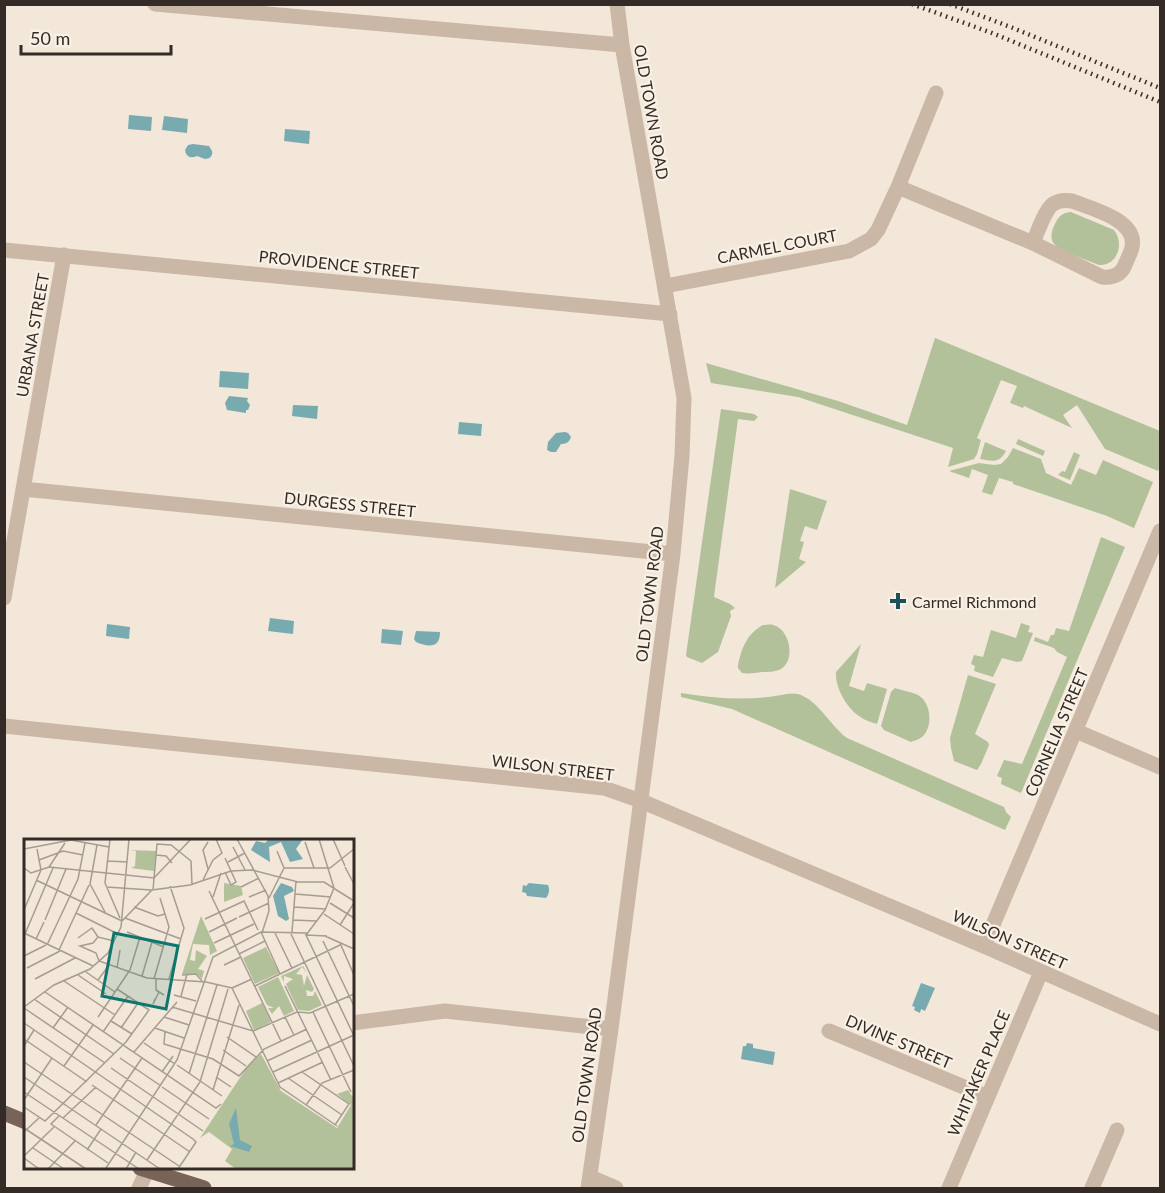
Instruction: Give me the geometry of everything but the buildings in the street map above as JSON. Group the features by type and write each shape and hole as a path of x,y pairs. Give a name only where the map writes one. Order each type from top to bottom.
{"main road":[{"path":"4,1113 24,1121"},
{"path":"143,1169 204,1188"}],"street":[{"path":"155,4 622,45"},
{"name":"OLD TOWN ROAD","path":"589,1183 673,554 682,456 684,398 622,45 617,4"},
{"name":"CARMEL COURT","path":"665,286 849,251 871,239 878,230 898,187 936,93"},
{"path":"898,187 1033,243 1102,277 1109,278 1119,274 1123,269 1132,246 1132,237 1124,224 1117,220 1065,200 1049,208 1033,243"},
{"name":"PROVIDENCE STREET","path":"4,250 670,314"},
{"name":"URBANA STREET","path":"4,598 64,255"},
{"name":"DURGESS STREET","path":"23,489 673,554"},
{"name":"CORNELIA STREET","path":"984,946 1161,531"},
{"name":"WILSON STREET","path":"4,726 604,788 641,801 984,946 1161,1024"},
{"path":"1076,731 1161,767"},
{"name":"WHITAKER PLACE","path":"949,1188 1041,972"},
{"path":"354,1023 445,1011 611,1029"},
{"name":"DIVINE STREET","path":"829,1031 988,1097"},
{"path":"1092,1188 1117,1130"},
{"path":"139,1188 143,1169"},
{"path":"589,1183 616,1188"}],"green space":[{"path":"1071,212 1114,230 1119,242 1115,258 1099,265 1065,252 1053,243 1052,233 1057,220 1062,214"},
{"path":"935,338 1160,431 1158,471 1105,449 1077,405 1063,415 1072,428 1024,406 1023,408 1010,403 1017,386 1001,380 977,438 981,440 974,459 948,467 953,448 798,397 711,383 706,363 838,401 907,425"},
{"path":"721,409 754,414 758,417 754,421 738,419 714,597 735,608 730,611 731,616 718,652 702,663 686,655"},
{"path":"1018,439 1045,451 1043,456 1016,444"},
{"path":"985,442 1006,451 998,460 980,459"},
{"path":"1013,448 1041,459 1046,473 1071,485 1079,468 1096,475 1103,460 1153,482 1134,528 1107,516 999,478 992,495 982,492 988,475 972,469 969,478 949,471 979,463 1001,464"},
{"path":"1074,452 1080,455 1070,480 1058,475 1062,471 1065,472"},
{"path":"790,489 827,501 817,530 805,526 800,541 804,542 799,559 806,562 775,588"},
{"path":"1101,537 1125,547 1021,793 1001,784 1002,778 997,776 1004,760 1022,764 1067,657 1054,648 1034,641 1035,637 1048,642 1056,628 1069,631"},
{"path":"1021,623 1030,626 1028,632 1033,633 1022,661 1002,658 993,677 974,671 975,666 971,664 974,655 983,657 991,630 1016,638"},
{"path":"763,625 773,625 784,632 790,652 786,665 776,671 742,673 738,665 743,647 749,637"},
{"path":"861,644 849,686 864,691 867,683 887,689 877,724 865,720 854,712 842,696 837,684 836,672"},
{"path":"968,675 996,684 975,734 989,745 977,770 954,761 950,738"},
{"path":"895,688 913,693 925,702 929,711 929,722 927,731 921,738 911,742 884,730 881,726 891,692"},
{"path":"681,693 740,699 799,695 815,704 847,738 1004,807 1011,817 1005,830 732,709 681,697"}],"water":[{"path":"129,115 152,117 151,131 128,129"},
{"path":"164,116 188,119 187,133 162,130"},
{"path":"285,129 310,131 309,144 284,141"},
{"path":"188,145 209,146 212,156 205,159 197,156 189,157 185,150"},
{"path":"220,371 249,373 248,389 219,387"},
{"path":"229,396 248,398 250,405 246,413 227,410 225,403"},
{"path":"293,405 318,406 317,419 292,416"},
{"path":"459,422 482,424 481,436 458,434"},
{"path":"565,432 571,437 569,441 561,444 556,452 547,450 548,442 556,433"},
{"path":"270,618 294,621 293,634 268,631"},
{"path":"107,624 130,627 129,639 106,636"},
{"path":"382,629 403,631 401,645 381,643"},
{"path":"416,631 440,632 438,641 432,645 416,642 414,639"},
{"path":"529,883 548,885 549,892 546,898 527,896 522,892 523,885 526,886"},
{"path":"921,983 935,988 925,1011 921,1009 920,1013 912,1006"},
{"path":"747,1043 753,1044 753,1048 775,1052 773,1065 741,1059 743,1046"}],"railway":[{"path":"912,4 992,33 1160,102"},
{"path":"950,4 1160,88"}],"place":[{"name":"Carmel Richmond","path":"898,601"}]}
